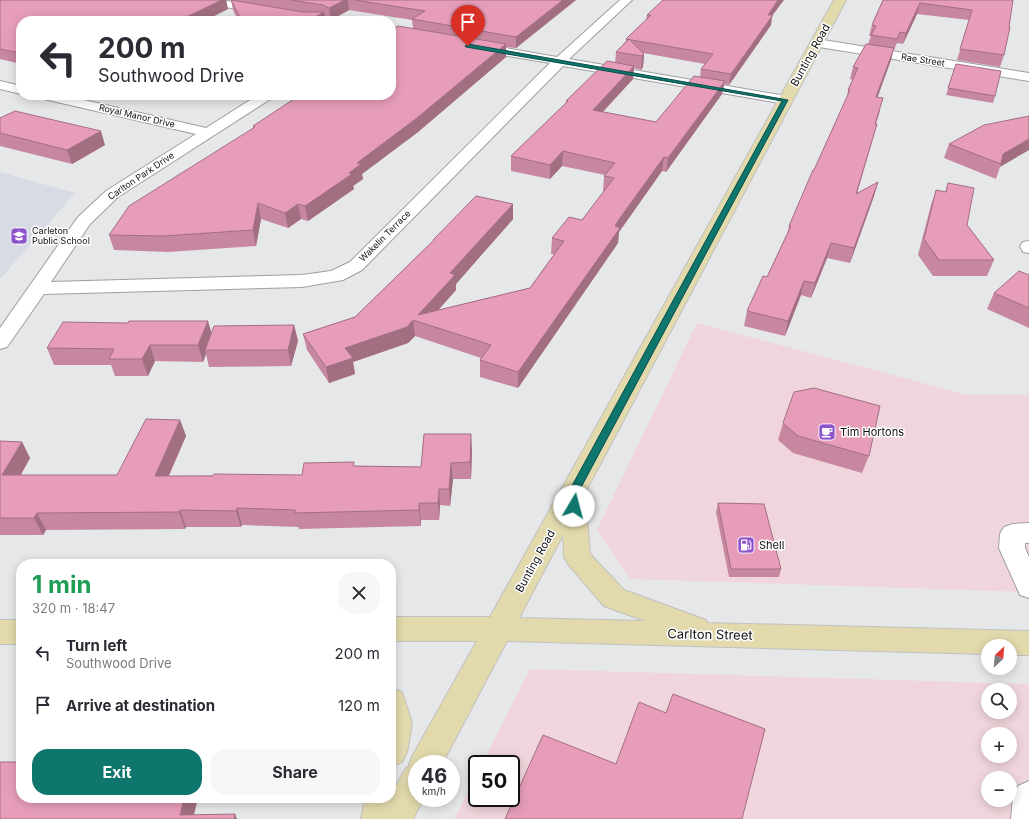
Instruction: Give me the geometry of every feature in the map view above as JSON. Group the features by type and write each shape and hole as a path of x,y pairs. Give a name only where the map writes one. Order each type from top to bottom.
{"main road":[{"name":"Bunting Road","path":"430,755 840,0"},
{"path":"573,493 577,557 614,598 713,634"},
{"name":"Carlton Street","path":"396,629 499,629 1029,643"},
{"path":"0,632 16,632"},
{"path":"395,819 408,795"},
{"path":"377,819 381,803"}],"street":[{"path":"200,0 270,12"},
{"name":"Wakelin Terrace","path":"39,288 302,281 336,276 356,266 560,62 626,0"},
{"name":"Rae Street","path":"817,43 1029,77"},
{"path":"468,46 786,100"},
{"path":"0,85 16,89"},
{"name":"Royal Manor Drive","path":"66,100 206,132"},
{"name":"Carlton Park Drive","path":"0,343 84,220 112,194 206,132 258,100"},
{"path":"1029,533 1013,534 1012,548 1029,587"},
{"path":"1027,819 1029,797"}],"shaded area":[{"name":"Carleton Public School","path":"0,172 75,193 0,279"},
{"path":"697,323 968,395 1029,395 1029,592 630,579 597,530"},
{"path":"530,669 996,683 981,683 981,719 1017,719 1017,684 1029,684 1029,819 454,819 468,792 468,807 520,807 520,755 487,755"}],"building":[{"path":"0,0 222,0 188,16 16,16 16,52 0,49"},
{"path":"231,0 302,12 324,12 317,16 239,16"},
{"path":"291,0 345,0 329,8 323,5"},
{"path":"355,0 563,0 516,37 412,19 425,11"},
{"path":"663,0 778,0 768,15 773,15 731,74 701,69 713,54 626,39 651,15 647,15"},
{"path":"883,0 1013,0 1010,27 1004,55 960,49 972,10 920,3 906,33 900,32 897,39 871,35 876,26 872,25"},
{"path":"398,26 506,44 417,118 357,163 361,164 349,173 352,174 305,206 298,204 285,213 258,203 253,230 163,236 109,235 129,206 255,127 253,126 292,100 396,100 396,27"},
{"path":"629,39 644,54 642,56 616,52"},
{"path":"866,44 894,48 876,97 883,98 875,124 877,124 856,194 878,182 854,248 831,243 815,283 804,281 788,321 747,311 763,276 767,277 791,226 789,226 813,170 850,90 848,90 858,68 853,67"},
{"path":"607,61 634,66 593,110 656,122 694,76 725,81 668,158 664,157 620,218 615,226 620,228 518,372 480,360 491,345 413,320 407,327 345,348 353,358 326,367 303,334 355,317 434,240 476,196 513,204 450,273 455,275 418,315 530,288 564,241 552,238 569,217 582,220 614,178 604,176 615,163 563,151 550,165 511,156"},
{"path":"956,64 1001,71 995,96 948,88"},
{"path":"15,111 101,131 67,150 0,133 0,118"},
{"path":"1029,116 1029,139 1003,154 1001,164 949,144 984,125"},
{"path":"948,183 974,188 967,225 994,260 939,260 924,239 936,190 946,192"},
{"path":"1019,271 1029,275 1029,308 994,293"},
{"path":"129,321 208,321 198,345 150,345 142,359 109,359 114,349 47,348 63,322 128,323"},
{"path":"294,325 288,350 205,350 214,326"},
{"name":"Tim Hortons","path":"814,388 880,406 869,456 798,436 783,423 794,392"},
{"path":"146,419 180,420 155,476 213,476 214,474 302,475 304,463 354,462 353,466 421,467 424,434 471,434 470,462 451,463 449,489 439,489 438,503 419,503 419,510 295,513 295,510 237,508 236,511 180,510 179,512 37,513 34,518 0,518 0,441 22,442 2,475 117,475"},
{"name":"Shell","path":"718,503 764,504 781,569 731,569"},
{"path":"673,694 765,729 742,819 505,819 510,807 520,807 520,786 543,735 616,764 639,702 666,713"},
{"path":"0,762 16,762 16,803 183,803 180,815 235,814 234,819 0,819"}],"place":[{"name":"Carleton Public School","path":"19,236"},
{"name":"Tim Hortons","path":"827,432"},
{"name":"Shell","path":"746,545"}],"route":[{"path":"468,46 786,100 573,493 574,506"}]}
